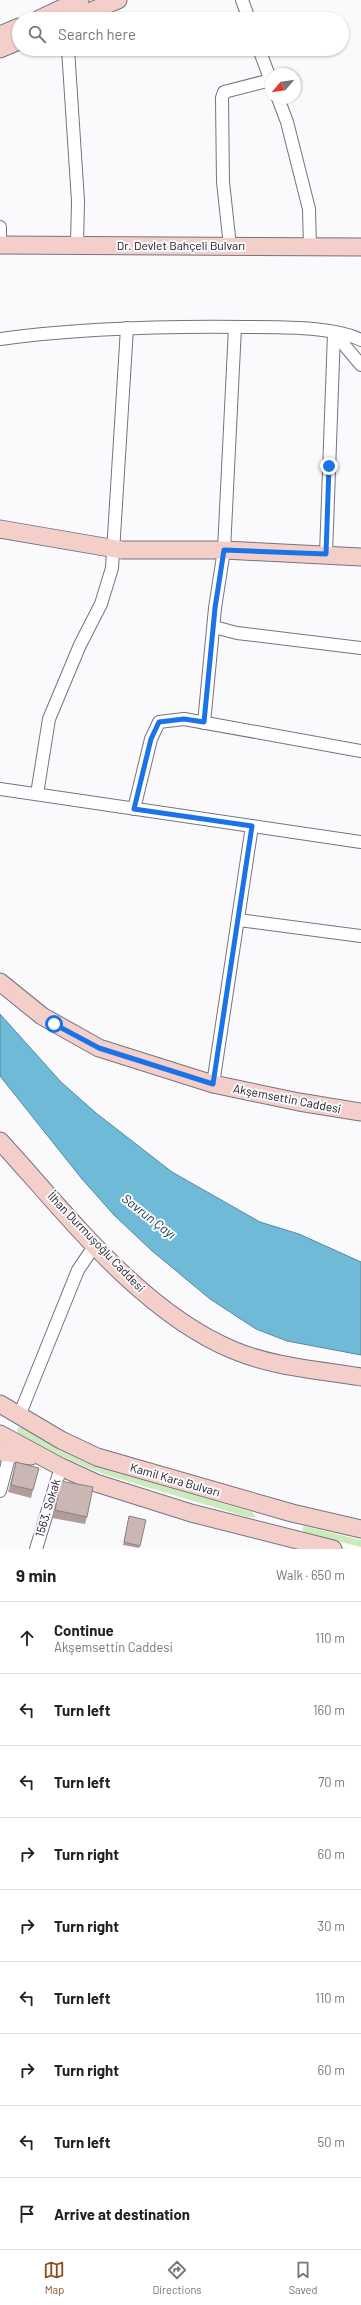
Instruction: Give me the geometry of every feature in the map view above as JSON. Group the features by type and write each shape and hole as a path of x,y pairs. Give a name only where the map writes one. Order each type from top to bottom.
{"street":[{"path":"71,11 118,0"},
{"path":"242,0 246,12"},
{"path":"0,35 12,30"},
{"path":"0,49 12,44"},
{"path":"68,56 78,201 77,245"},
{"path":"262,56 266,68"},
{"path":"230,246 223,182 222,98 224,92 265,82"},
{"path":"280,104 287,122 309,209 310,247"},
{"path":"0,227 0,245"},
{"name":"Dr. Devlet Bahçeli Bulvarı","path":"0,245 361,248"},
{"path":"204,722 224,550 235,327"},
{"path":"0,339 50,332 127,328 235,327 281,327 349,334 360,338"},
{"path":"37,794 50,719 80,645 101,604 112,568 127,328"},
{"path":"334,333 361,365"},
{"path":"326,554 334,333"},
{"path":"0,529 113,548 224,550 326,554 361,557"},
{"path":"214,627 237,632 361,648"},
{"path":"134,809 151,739 159,722 184,719 361,751"},
{"path":"0,788 361,842"},
{"path":"213,1084 252,826"},
{"path":"239,920 361,936"},
{"name":"Akşemsettin Caddesi","path":"0,982 42,1016 99,1048 213,1084 291,1101 361,1112"},
{"name":"İlhan Durmuşoğlu Caddesi","path":"0,1141 95,1245 150,1298 190,1326 232,1350 267,1361 361,1377"},
{"path":"0,1415 19,1416 78,1270 95,1245"},
{"name":"Kamil Kara Bulvarı","path":"0,1404 61,1440 97,1457 282,1510 361,1529"},
{"path":"0,1434 40,1457 96,1483 286,1543 332,1549"},
{"path":"0,1490 5,1452 40,1457"},
{"name":"1563. Sokak","path":"36,1549 61,1467"},
{"path":"282,1510 286,1543"}],"green space":[{"path":"21,1427 62,1450 102,1468 252,1512 256,1517 247,1517 103,1474 65,1458 18,1433 17,1428"},
{"path":"304,1526 361,1540 361,1547 305,1533 302,1529"}],"water":[{"name":"Savrun Çayı","path":"0,1014 61,1082 96,1113 172,1172 260,1222 299,1234 361,1262 361,1355 287,1341 256,1329 210,1299 151,1250 114,1215 82,1179 0,1076"}],"building":[{"path":"16,1462 39,1468 33,1490 11,1485"},
{"path":"61,1481 93,1487 87,1517 55,1510"},
{"path":"129,1516 146,1520 140,1546 124,1542"}],"route":[{"path":"54,1024 99,1048 158,1068 213,1084 226,1010 252,826 134,809 151,739 159,722 184,719 204,722 215,608 224,550 326,554 329,466"}]}
